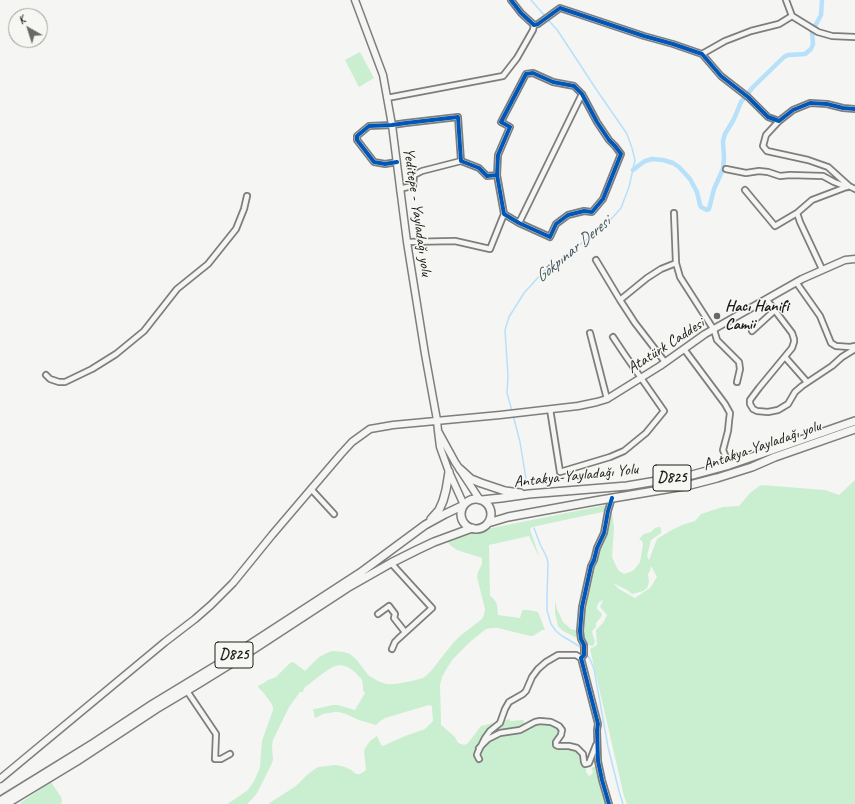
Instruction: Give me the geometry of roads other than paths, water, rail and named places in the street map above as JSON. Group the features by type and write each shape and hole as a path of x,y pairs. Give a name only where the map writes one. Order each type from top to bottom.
{"highway":[{"name":"Antakya-Yayladağı Yolu","path":"481,500 528,494 627,486 692,475 729,465 855,421"},
{"name":"Antakya-Yayladağı yolu","path":"488,523 508,517 690,485 752,467 855,429"},
{"path":"460,469 471,479 481,484 505,491 528,494"},
{"path":"425,526 441,506 445,496 449,472"},
{"path":"473,499 481,500 488,506 491,514 488,523 481,528 476,529 465,524 462,518 462,510 464,505 469,501 473,499"},
{"name":"D825","path":"0,801 153,704 237,653 360,573 425,526 464,505"},
{"name":"D825","path":"6,804 240,658 347,588 391,563 434,542 472,528"}],"main road":[{"name":"Yeditepe - Yayladağı yolu","path":"355,0 383,75 392,125 407,242 424,354 437,420 440,448 464,505"},
{"name":"Atatürk Caddesi","path":"0,779 211,605 233,583 272,534 312,490 352,442 370,429 437,420 550,409 588,404 607,399 706,334 796,282 845,260 855,260"},
{"name":"Yeditepe - Yayladağı yolu","path":"438,431 460,469 481,500"}],"street":[{"path":"511,0 521,13 536,24"},
{"path":"786,0 792,16 818,32 832,36 855,37"},
{"path":"387,98 503,76 517,58 536,24 560,8 702,54 721,76 748,97 768,117 779,121"},
{"path":"702,54 726,41 751,31 779,24 792,16"},
{"path":"407,242 455,241 490,249 504,214 497,175 498,155 510,128 501,122 526,74 533,73 552,82 574,86 582,94 597,122 621,154 603,199 592,212 584,211 568,215 556,224 550,237 519,223 504,214"},
{"path":"519,223 582,94"},
{"path":"848,186 828,167 808,160 767,151 763,146 766,135 779,121 793,110 810,103 827,104 855,109"},
{"path":"396,162 384,164 374,162 358,140 357,136 369,126 392,125 458,117 460,161"},
{"path":"400,191 403,188 413,186 414,175 422,171 460,161 479,168 487,176 497,175"},
{"path":"726,169 746,173 759,171 768,172 780,176 823,176 834,182 855,189"},
{"path":"745,190 775,226 797,213 812,200 848,186"},
{"path":"46,375 50,379 65,382 92,369 116,354 144,331 177,289 208,264 236,229 247,196"},
{"path":"674,213 676,263 680,276 714,330 717,340 739,362 740,369 737,382"},
{"path":"797,213 822,270"},
{"path":"596,260 620,300 665,362"},
{"path":"620,300 647,278 676,263"},
{"path":"796,282 820,316 832,343 836,346 855,346"},
{"path":"767,300 792,333 794,339 792,348 750,400 750,404 753,409 768,412 778,410 788,404 795,392 807,382 855,349"},
{"path":"752,331 775,310"},
{"path":"590,333 607,399"},
{"path":"550,409 560,472 610,457 624,451 646,433 664,411 613,337"},
{"path":"684,349 718,394 730,413 729,426 723,450 729,465"},
{"path":"785,357 807,382"},
{"path":"312,490 334,514"},
{"path":"609,804 598,761 598,724 583,657 584,645 581,639 580,631 582,607 591,566 604,533 612,498"},
{"path":"391,563 432,608 395,642 392,649"},
{"path":"378,614 389,606 395,614 394,618 405,632"},
{"path":"479,759 477,755 479,748 487,735 500,722 508,704 526,691 532,677 541,666 560,655 576,655 583,657"},
{"path":"187,691 216,734 215,759 221,759 230,754"},
{"path":"479,748 488,739 496,734 522,729 538,721 551,722 559,726 562,730 556,745 577,748 582,754 586,764 589,763 598,742"}],"waterway":[{"name":"Gökpınar Deresi","path":"512,411 507,393 508,376 505,330 509,317 524,293 544,271 605,226 621,208 629,187 635,160 627,134 558,31 531,0"},
{"path":"633,170 645,161 652,159 673,163 690,179 697,192 701,207 707,210 709,209 714,189 723,169 723,141 725,134 734,119 741,102 753,87 784,57 788,55 805,54 811,49 813,44 812,32 821,15 822,0"},
{"name":"Gökpınar Deresi","path":"513,415 520,442 526,479"},
{"name":"Gökpınar Deresi","path":"534,528 548,563 547,610 551,624 556,631 579,646 582,650"},
{"name":"Gökpınar Deresi","path":"585,652 594,669 608,747 623,804"}],"place":[{"name":"Hacı Hanifi Camii","path":"717,316"}]}
